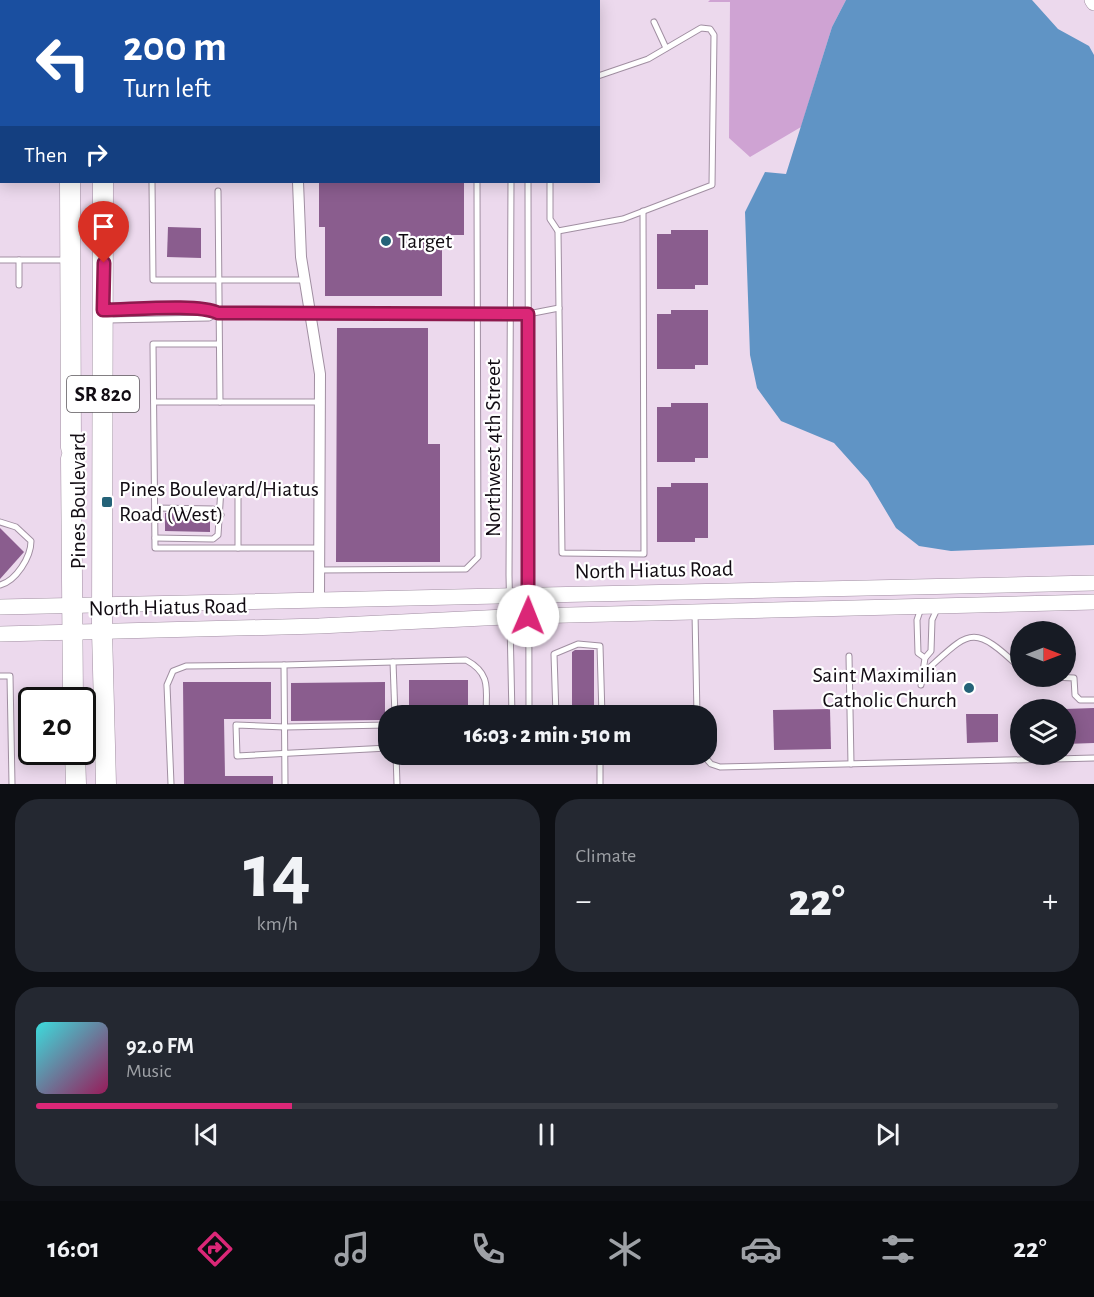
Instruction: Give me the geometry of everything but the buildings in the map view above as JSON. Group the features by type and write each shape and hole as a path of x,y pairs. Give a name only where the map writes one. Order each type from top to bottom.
{"highway":[{"name":"Pines Boulevard","path":"70,183 70,605 73,687"},
{"name":"Pines Boulevard","path":"103,183 102,631 106,784"},
{"path":"75,765 76,784"}],"main road":[{"name":"North Hiatus Road","path":"0,607 319,601 509,594 1094,583"},
{"path":"921,607 933,597 942,595 1029,590 1037,584"},
{"name":"North Hiatus Road","path":"0,634 319,626 528,616 1094,602"}],"street":[{"path":"298,183 301,257 320,374 319,601"}],"lane":[{"path":"654,22 666,48"},
{"path":"558,231 623,219 712,185 714,35 706,26 648,59 600,75"},
{"path":"152,183 153,280 304,280"},
{"path":"320,570 466,569 478,557 477,183"},
{"name":"Northwest 4th Street","path":"511,183 509,594 512,705"},
{"name":"Northwest 4th Street","path":"528,183 529,705"},
{"path":"550,183 550,219 558,231 562,553 644,554 643,211"},
{"path":"218,191 220,402"},
{"path":"0,260 71,260"},
{"path":"19,260 19,285"},
{"path":"103,315 208,308 218,313 528,314 559,308"},
{"path":"103,315 209,318 218,313"},
{"path":"218,344 153,344 155,548 320,548"},
{"path":"154,402 320,402"},
{"path":"155,538 213,538 220,531 221,488"},
{"path":"238,488 238,548"},
{"path":"155,508 213,509 220,515"},
{"path":"0,522 24,533 31,541 31,550 28,560 5,584 0,585"},
{"path":"921,684 925,658 931,651 932,620 939,606"},
{"path":"921,607 917,620 918,653 925,658"},
{"path":"695,612 697,705"},
{"path":"921,675 960,641 974,636 994,643 1010,658"},
{"path":"556,705 554,654 578,644 600,646 602,705"},
{"path":"849,656 851,764"},
{"path":"171,784 167,685 173,671 186,666 466,660 478,666 485,676 486,705"},
{"path":"393,662 395,705"},
{"path":"284,665 285,784"},
{"path":"0,676 10,676 12,784"},
{"path":"1075,687 1075,695 1080,700 1094,700"},
{"path":"378,725 285,727 236,725 237,756 378,748"},
{"path":"714,765 720,767 1094,758"},
{"path":"396,765 397,784"},
{"path":"600,765 600,784"}],"shaded area":[{"path":"710,0 846,0 832,27 801,127 750,157 729,138 730,2 708,2"}],"water":[{"path":"846,0 1032,0 1058,29 1089,46 1094,55 1094,545 951,551 919,546 896,528 868,481 834,443 781,421 757,388 750,355 745,212 765,172 786,174 832,27"}],"place":[{"name":"Target","path":"386,241"},
{"name":"Pines Boulevard/Hiatus Road (West)","path":"107,502"},
{"name":"Saint Maximilian Catholic Church","path":"969,688"}],"route":[{"path":"104,263 103,310 208,308 218,313 528,314 528,616"}]}
